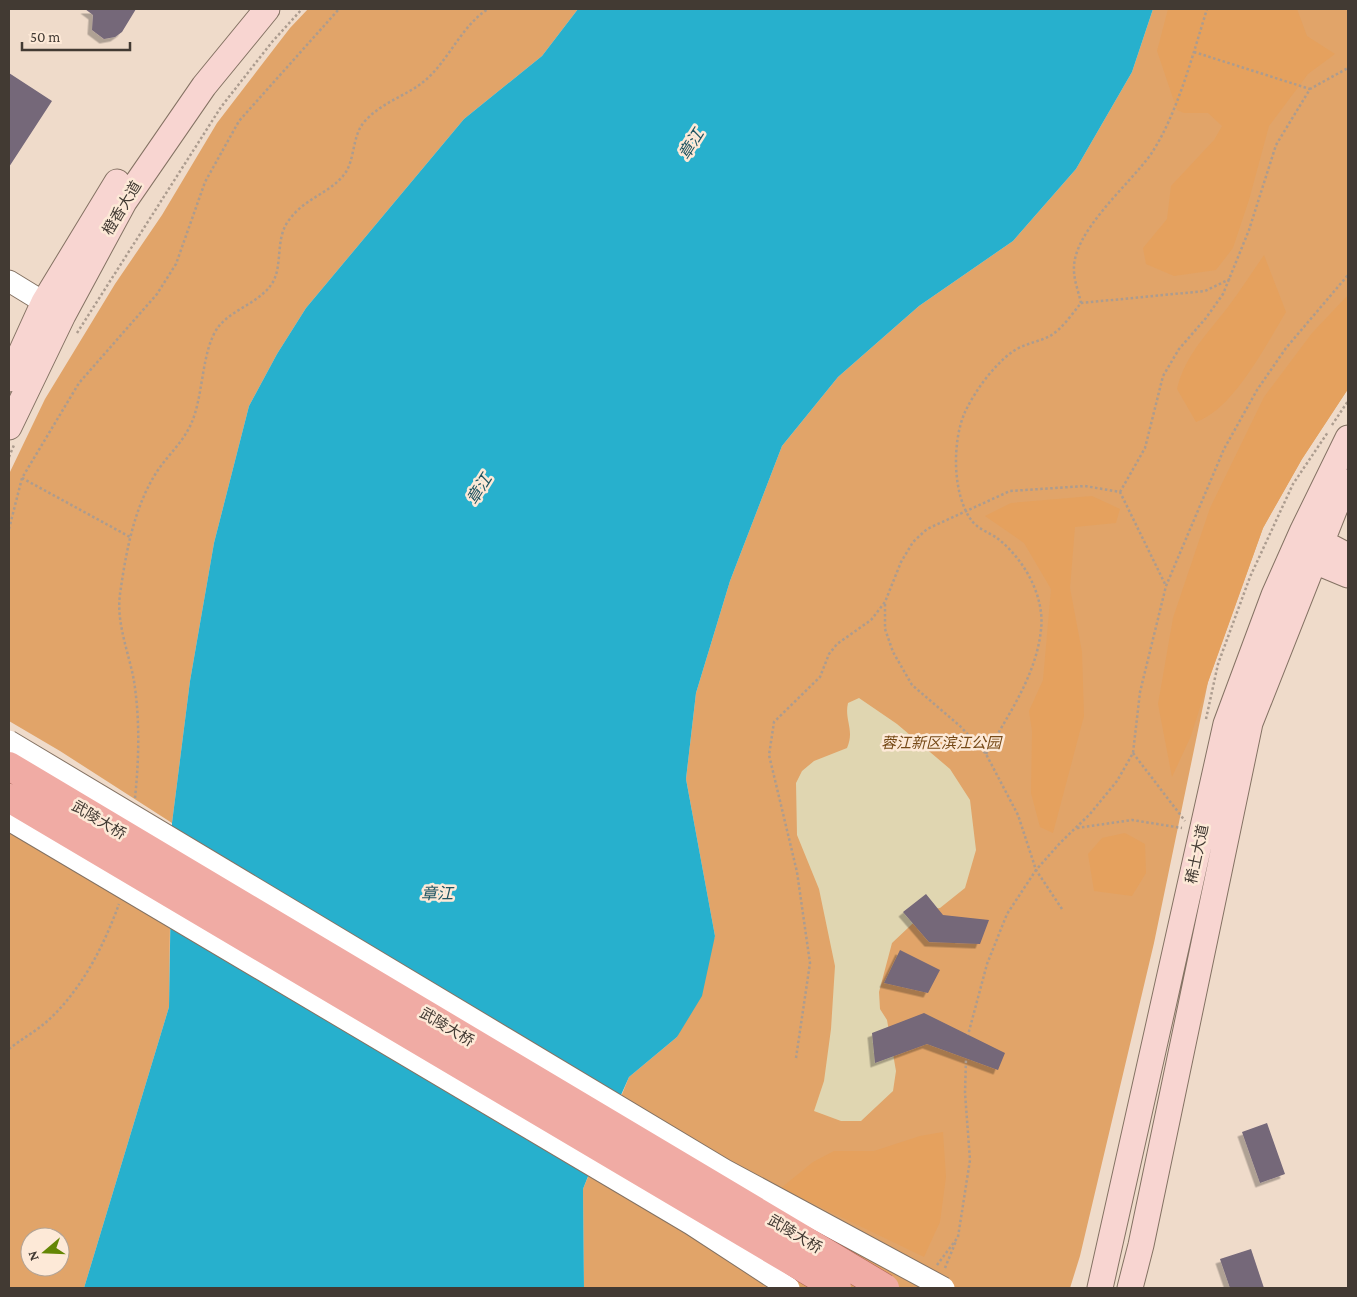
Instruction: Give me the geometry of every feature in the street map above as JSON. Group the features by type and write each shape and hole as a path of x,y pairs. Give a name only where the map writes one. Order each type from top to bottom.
{"main road":[{"name":"橙香大道","path":"13,434 53,308 110,194 190,77 244,9"},
{"name":"橙香大道","path":"9,379 53,308 204,86 267,9"},
{"name":"稀土大道","path":"1130,1288 1141,1245 1250,723 1308,547 1348,438"},
{"name":"稀土大道","path":"1100,1288 1226,724 1274,594 1335,508 1348,482"},
{"path":"1308,547 1348,556"},
{"path":"1308,547 1348,576"},
{"name":"武陵大桥","path":"9,766 885,1288"},
{"name":"武陵大桥","path":"9,798 837,1288"}],"street":[{"path":"9,282 53,308"},
{"path":"9,741 725,1170 944,1280"},
{"path":"9,820 691,1224 789,1288"}],"path":[{"path":"76,335 221,107 272,42 302,9"},
{"path":"9,529 22,478 79,383 157,294 176,264 205,182 239,121 339,9"},
{"path":"135,800 139,743 137,710 134,680 123,634 120,597 130,537 140,508 158,470 180,445 191,424 202,392 210,342 219,326 269,288 278,273 281,238 286,223 299,207 344,176 355,139 362,124 374,111 430,76 476,16 488,9"},
{"path":"1082,303 1073,269 1081,243 1099,216 1151,154 1176,103 1207,9"},
{"path":"1194,52 1310,89"},
{"path":"1120,492 1146,448 1163,376 1179,350 1223,294 1230,279 1249,230 1276,144 1310,89 1348,68"},
{"path":"968,1035 987,964 1007,914 1036,870 1117,781 1133,753 1140,692 1166,586 1224,449 1257,390 1286,348 1348,276"},
{"path":"986,754 1024,690 1041,630 1037,592 1017,557 998,539 973,522 967,512 957,480 956,460 957,437 966,412 986,379 1012,352 1050,336 1082,303 1205,291 1230,279"},
{"path":"9,457 13,434"},
{"path":"22,478 130,537"},
{"path":"796,1058 810,963 797,872 769,754 774,722 820,677 828,654 837,644 871,620 885,602 901,562 913,542 927,529 1010,491 1085,486 1120,492"},
{"path":"1120,492 1166,586"},
{"path":"885,602 888,637 893,652 912,685 960,726 986,754 1018,815 1036,870 1062,909"},
{"path":"1133,753 1187,824"},
{"path":"1076,828 1132,820 1186,828"},
{"path":"9,1049 44,1024 78,988 109,934 121,900"},
{"path":"944,1280 958,1237 970,1160 964,1093 966,1058"},
{"path":"936,1266 958,1237"}],"green space":[{"path":"308,9 578,9 542,56 464,119 306,308 277,354 249,406 214,543 190,681 172,823 60,751 9,721 9,474 45,399 115,284 162,215 217,123 290,28"},
{"name":"蓉江新区滨江公园","path":"1153,9 1348,9 1348,389 1302,459 1263,528 1208,682 1154,943 1080,1256 1070,1288 584,1288 583,1189 629,1077 677,1037 715,936 686,779 696,693 730,581 782,446 838,377 919,306 1013,241 1076,169 1132,72"},
{"path":"9,832 170,925 169,1007 84,1288 9,1288"}],"shaded area":[{"path":"1168,9 1297,9 1307,36 1335,54 1308,74 1269,126 1249,200 1233,248 1216,270 1174,276 1146,264 1143,248 1167,219 1171,186 1214,140 1222,126 1208,113 1184,113 1177,110 1157,51"},
{"path":"1264,255 1286,312 1235,391 1210,415 1196,422 1177,389 1181,377 1191,355 1233,301"},
{"path":"1348,295 1348,389 1302,459 1263,528 1208,682 1191,736 1172,777 1158,704 1173,618 1210,508 1264,397 1312,333"},
{"path":"1092,496 1120,509 1116,523 1075,527 1070,588 1082,652 1084,716 1053,833 1040,827 1031,793 1032,731 1029,711 1043,680 1051,589 1024,543 985,516 1011,503"},
{"path":"1125,833 1145,844 1146,873 1132,896 1094,891 1088,854 1102,838"},
{"path":"943,1132 946,1177 940,1222 924,1257 781,1188 813,1162 834,1151 874,1151 920,1136"}],"sand":[{"path":"859,698 897,724 950,769 970,800 976,850 965,888 940,908 927,910 892,943 879,992 880,1009 887,1020 896,1071 893,1091 861,1121 841,1121 814,1111 824,1081 831,1029 835,966 819,889 797,835 796,783 802,771 814,761 847,748 850,736 847,715 848,703"}],"water":[{"name":"章江","path":"578,9 1153,9 1132,72 1076,169 1013,241 919,306 838,377 782,446 730,581 696,693 686,779 715,936 702,996 677,1037 629,1077 613,1113 583,1189 584,1288 84,1288 169,1007 172,823 190,681 214,543 249,406 277,354 306,308 464,119 542,56"}],"building":[{"path":"85,9 136,9 122,32 115,37 104,39 92,30 93,15"},
{"path":"9,73 52,101 9,167"},
{"path":"926,894 943,915 989,920 980,944 929,942 903,912"},
{"path":"900,950 940,970 928,993 884,983"},
{"path":"924,1013 1005,1053 998,1070 927,1044 875,1063 872,1033"},
{"path":"1267,1123 1285,1174 1260,1183 1242,1132"},
{"path":"1251,1249 1264,1288 1230,1288 1220,1259"}]}
